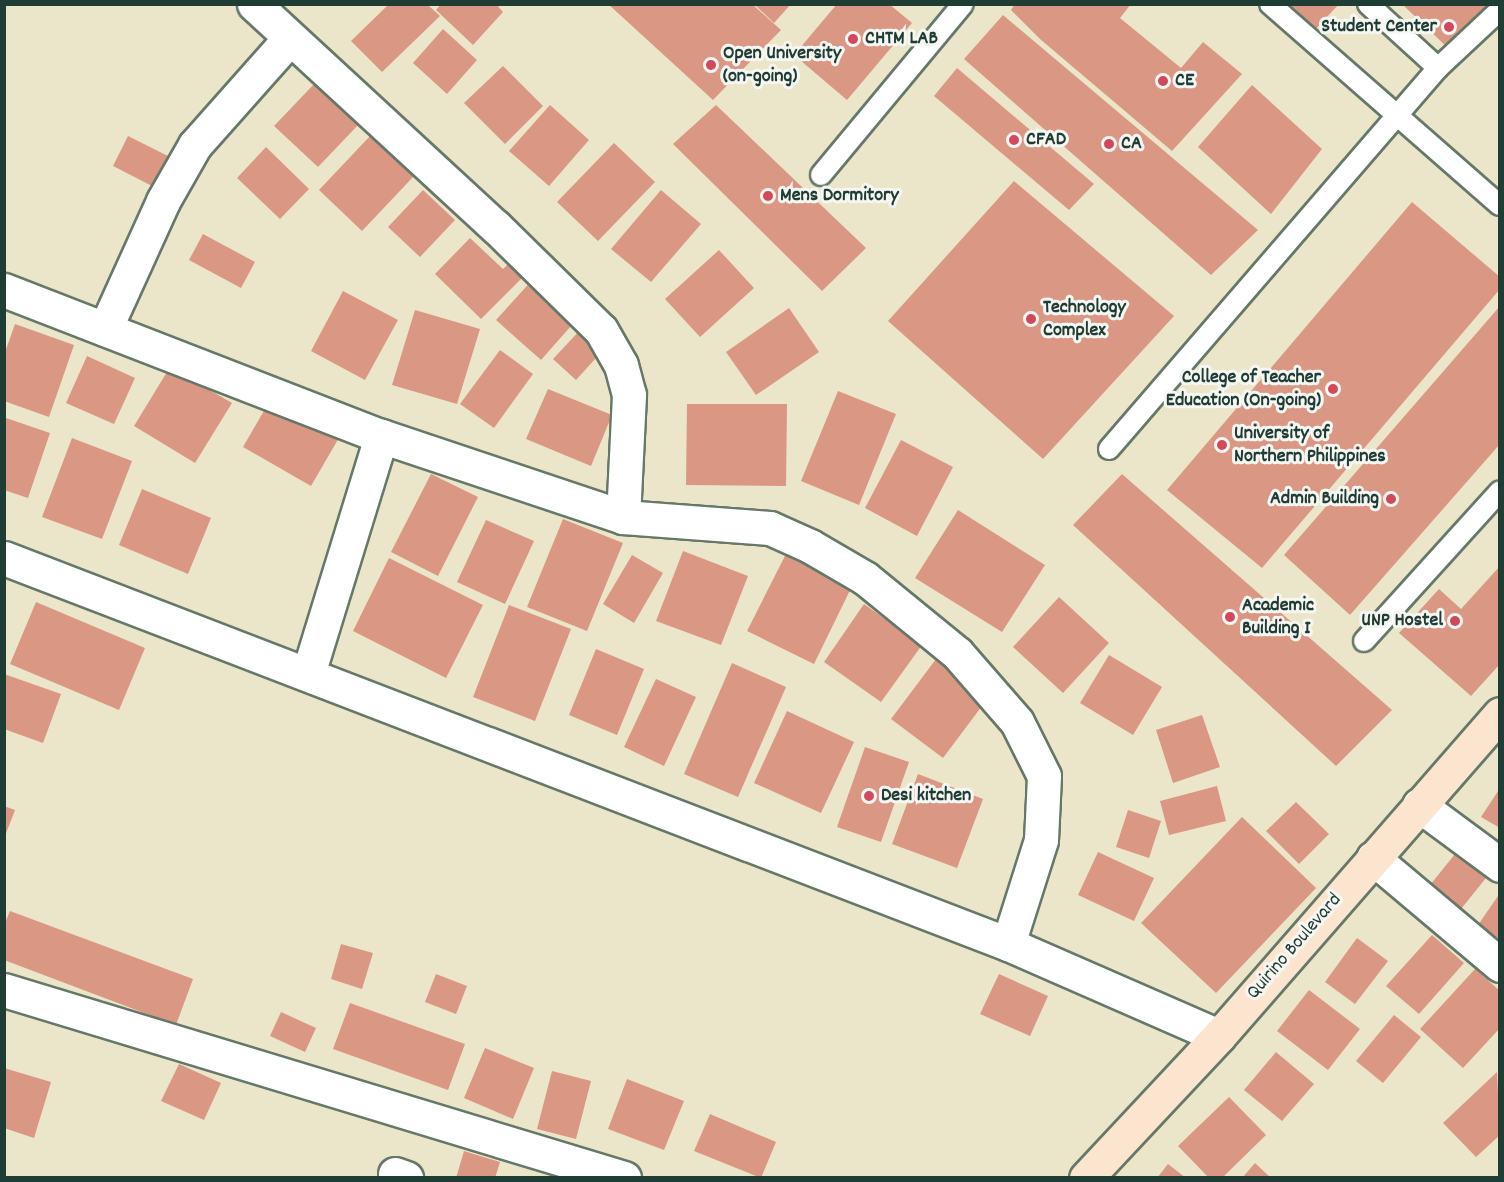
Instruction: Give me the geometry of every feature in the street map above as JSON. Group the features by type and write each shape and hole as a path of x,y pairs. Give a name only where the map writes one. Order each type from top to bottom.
{"main road":[{"name":"Quirino Boulevard","path":"1086,1178 1219,1036 1500,714"}],"street":[{"path":"254,4 495,226 601,330 621,365 629,395 623,517"},
{"path":"105,329 163,201 195,145 290,38"},
{"path":"4,290 381,436 623,517 770,528 810,546 865,578 957,653 1017,722 1044,776 1041,840 1008,944"},
{"path":"308,674 381,436"},
{"path":"4,558 1008,944 1219,1036"},
{"path":"1419,806 1500,865"},
{"path":"1373,858 1500,965"},
{"path":"4,990 624,1178"}],"lane":[{"path":"821,175 963,4"},
{"path":"1270,4 1500,205"},
{"path":"1368,4 1438,68"},
{"path":"1109,449 1438,68 1500,10"},
{"path":"1364,641 1500,491"}],"building":[{"path":"441,4 496,4 503,12 473,45 436,10"},
{"name":"Open University (on-going)","path":"608,4 752,4 781,30 713,100"},
{"path":"754,4 791,4 774,23"},
{"name":"CHTM LAB","path":"837,4 889,4 912,23 847,100 794,55"},
{"name":"CE","path":"1015,4 1131,4 1120,18 1181,68 1203,42 1242,74 1172,151 1040,39 1011,10"},
{"path":"1284,4 1339,4 1314,31"},
{"name":"Student Center","path":"1402,4 1493,4 1450,50"},
{"path":"388,5 428,5 440,16 382,72 351,41"},
{"name":"CA","path":"1003,15 1258,230 1211,275 964,59"},
{"path":"443,29 477,60 447,94 413,63"},
{"path":"503,66 543,106 505,144 464,103"},
{"name":"CFAD","path":"957,68 1094,184 1069,210 934,96"},
{"path":"316,82 360,123 318,167 274,126"},
{"path":"1252,85 1322,149 1271,214 1198,147"},
{"path":"550,105 589,140 549,186 509,151"},
{"name":"Mens Dormitory","path":"716,105 866,248 822,291 673,144"},
{"path":"371,135 414,176 362,231 319,190"},
{"path":"128,136 170,157 154,187 113,166"},
{"path":"614,143 655,182 598,241 557,202"},
{"path":"266,147 309,189 280,219 237,178"},
{"name":"Technology Complex","path":"1014,181 1174,316 1043,459 888,321"},
{"path":"423,190 455,220 420,257 388,227"},
{"path":"661,190 701,224 651,282 611,249"},
{"name":"College of Teacher Education (On-going)","path":"1412,202 1500,277 1500,289 1262,568 1167,490"},
{"path":"203,234 255,262 241,288 189,260"},
{"path":"470,238 503,269 510,262 524,276 481,319 435,274"},
{"path":"719,250 754,288 700,337 665,299"},
{"path":"534,278 579,317 541,360 496,320"},
{"path":"343,291 398,320 365,380 311,351"},
{"name":"Admin Building","path":"1500,306 1500,444 1350,615 1284,555"},
{"path":"789,308 819,352 756,395 726,352"},
{"path":"415,310 480,329 457,404 392,385"},
{"path":"15,324 74,345 49,417 4,401 4,355"},
{"path":"582,328 605,348 576,380 553,359"},
{"path":"500,350 533,374 494,428 460,404"},
{"path":"87,356 135,378 114,424 66,403"},
{"path":"170,367 232,403 195,463 134,426"},
{"path":"548,389 612,415 591,466 526,439"},
{"path":"838,391 896,414 859,505 801,481"},
{"path":"272,397 340,436 311,486 243,447"},
{"path":"687,404 787,404 786,486 686,485"},
{"path":"6,418 50,433 28,498 4,490"},
{"path":"72,438 132,461 102,539 42,517"},
{"path":"901,440 953,467 917,536 865,508"},
{"path":"431,474 478,497 438,576 391,552"},
{"name":"Academic Building I","path":"1122,474 1392,710 1336,766 1073,525"},
{"path":"142,489 211,518 188,574 119,545"},
{"path":"958,510 1045,565 1002,632 915,578"},
{"path":"563,519 623,543 587,631 527,607"},
{"path":"486,520 534,541 505,604 457,582"},
{"path":"789,548 855,580 814,664 747,631"},
{"path":"683,551 748,576 721,645 656,621"},
{"path":"632,555 663,573 634,623 603,604"},
{"path":"389,558 483,605 446,678 353,631"},
{"name":"UNP Hostel","path":"1500,566 1500,664 1471,696 1399,633 1439,589 1461,609"},
{"path":"1059,597 1109,643 1063,693 1013,647"},
{"path":"36,602 145,648 119,710 10,664"},
{"path":"864,604 922,645 881,702 824,662"},
{"path":"509,605 571,629 535,721 473,697"},
{"path":"596,649 644,669 617,735 569,715"},
{"path":"1109,655 1162,687 1133,735 1080,703"},
{"path":"936,659 988,698 943,758 891,719"},
{"path":"732,663 786,687 738,797 684,774"},
{"path":"4,674 61,694 43,743 4,729"},
{"path":"656,679 696,697 664,766 624,747"},
{"path":"787,711 854,742 821,813 754,783"},
{"path":"1202,715 1220,767 1173,783 1156,730"},
{"path":"865,747 909,762 881,842 837,827"},
{"path":"918,774 983,799 957,868 892,844"},
{"path":"1217,786 1226,821 1169,835 1160,801"},
{"path":"1500,788 1500,828 1481,817"},
{"path":"1296,802 1329,834 1299,864 1266,831"},
{"path":"4,806 15,810 5,836 4,836"},
{"path":"1128,810 1161,821 1149,858 1116,847"},
{"path":"1242,817 1316,888 1216,993 1141,923"},
{"path":"1098,852 1154,878 1134,921 1078,895"},
{"path":"1455,854 1486,878 1457,914 1426,890"},
{"path":"1500,893 1500,939 1478,925"},
{"path":"10,911 193,979 176,1025 4,960 4,925"},
{"path":"1432,935 1464,963 1419,1014 1386,986"},
{"path":"1357,938 1388,961 1355,1004 1325,982"},
{"path":"341,944 373,953 362,989 331,979"},
{"path":"1475,969 1500,991 1500,1028 1463,1068 1420,1029"},
{"path":"436,974 467,986 456,1014 425,1002"},
{"path":"999,974 1048,996 1030,1036 980,1014"},
{"path":"1309,990 1360,1029 1328,1070 1277,1031"},
{"path":"350,1003 465,1044 448,1090 333,1049"},
{"path":"281,1012 316,1028 305,1052 270,1036"},
{"path":"1394,1015 1421,1037 1383,1083 1356,1061"},
{"path":"485,1048 534,1068 513,1119 464,1098"},
{"path":"1276,1052 1314,1084 1282,1121 1244,1090"},
{"path":"179,1064 221,1083 204,1120 161,1101"},
{"path":"4,1068 51,1082 34,1138 4,1128"},
{"path":"552,1071 591,1081 576,1139 537,1129"},
{"path":"1497,1072 1500,1135 1476,1157 1443,1123"},
{"path":"627,1079 684,1101 664,1150 608,1129"},
{"path":"1229,1097 1266,1135 1222,1178 1209,1178 1178,1146"},
{"path":"710,1114 776,1142 761,1178 694,1151"},
{"path":"464,1151 500,1162 495,1178 456,1178"},
{"path":"1255,1163 1271,1178 1242,1178"},
{"path":"1168,1164 1186,1178 1157,1178"}],"place":[{"name":"Student Center","path":"1449,27"},
{"name":"CHTM LAB","path":"853,39"},
{"name":"Open University (on-going)","path":"711,65"},
{"name":"CE","path":"1163,81"},
{"name":"CFAD","path":"1014,140"},
{"name":"CA","path":"1109,144"},
{"name":"Mens Dormitory","path":"768,196"},
{"name":"Technology Complex","path":"1031,319"},
{"name":"College of Teacher Education (On-going)","path":"1333,389"},
{"name":"University of Northern Philippines","path":"1222,445"},
{"name":"Admin Building","path":"1391,499"},
{"name":"Academic Building I","path":"1230,617"},
{"name":"UNP Hostel","path":"1455,621"},
{"name":"Desi kitchen","path":"869,796"}]}
